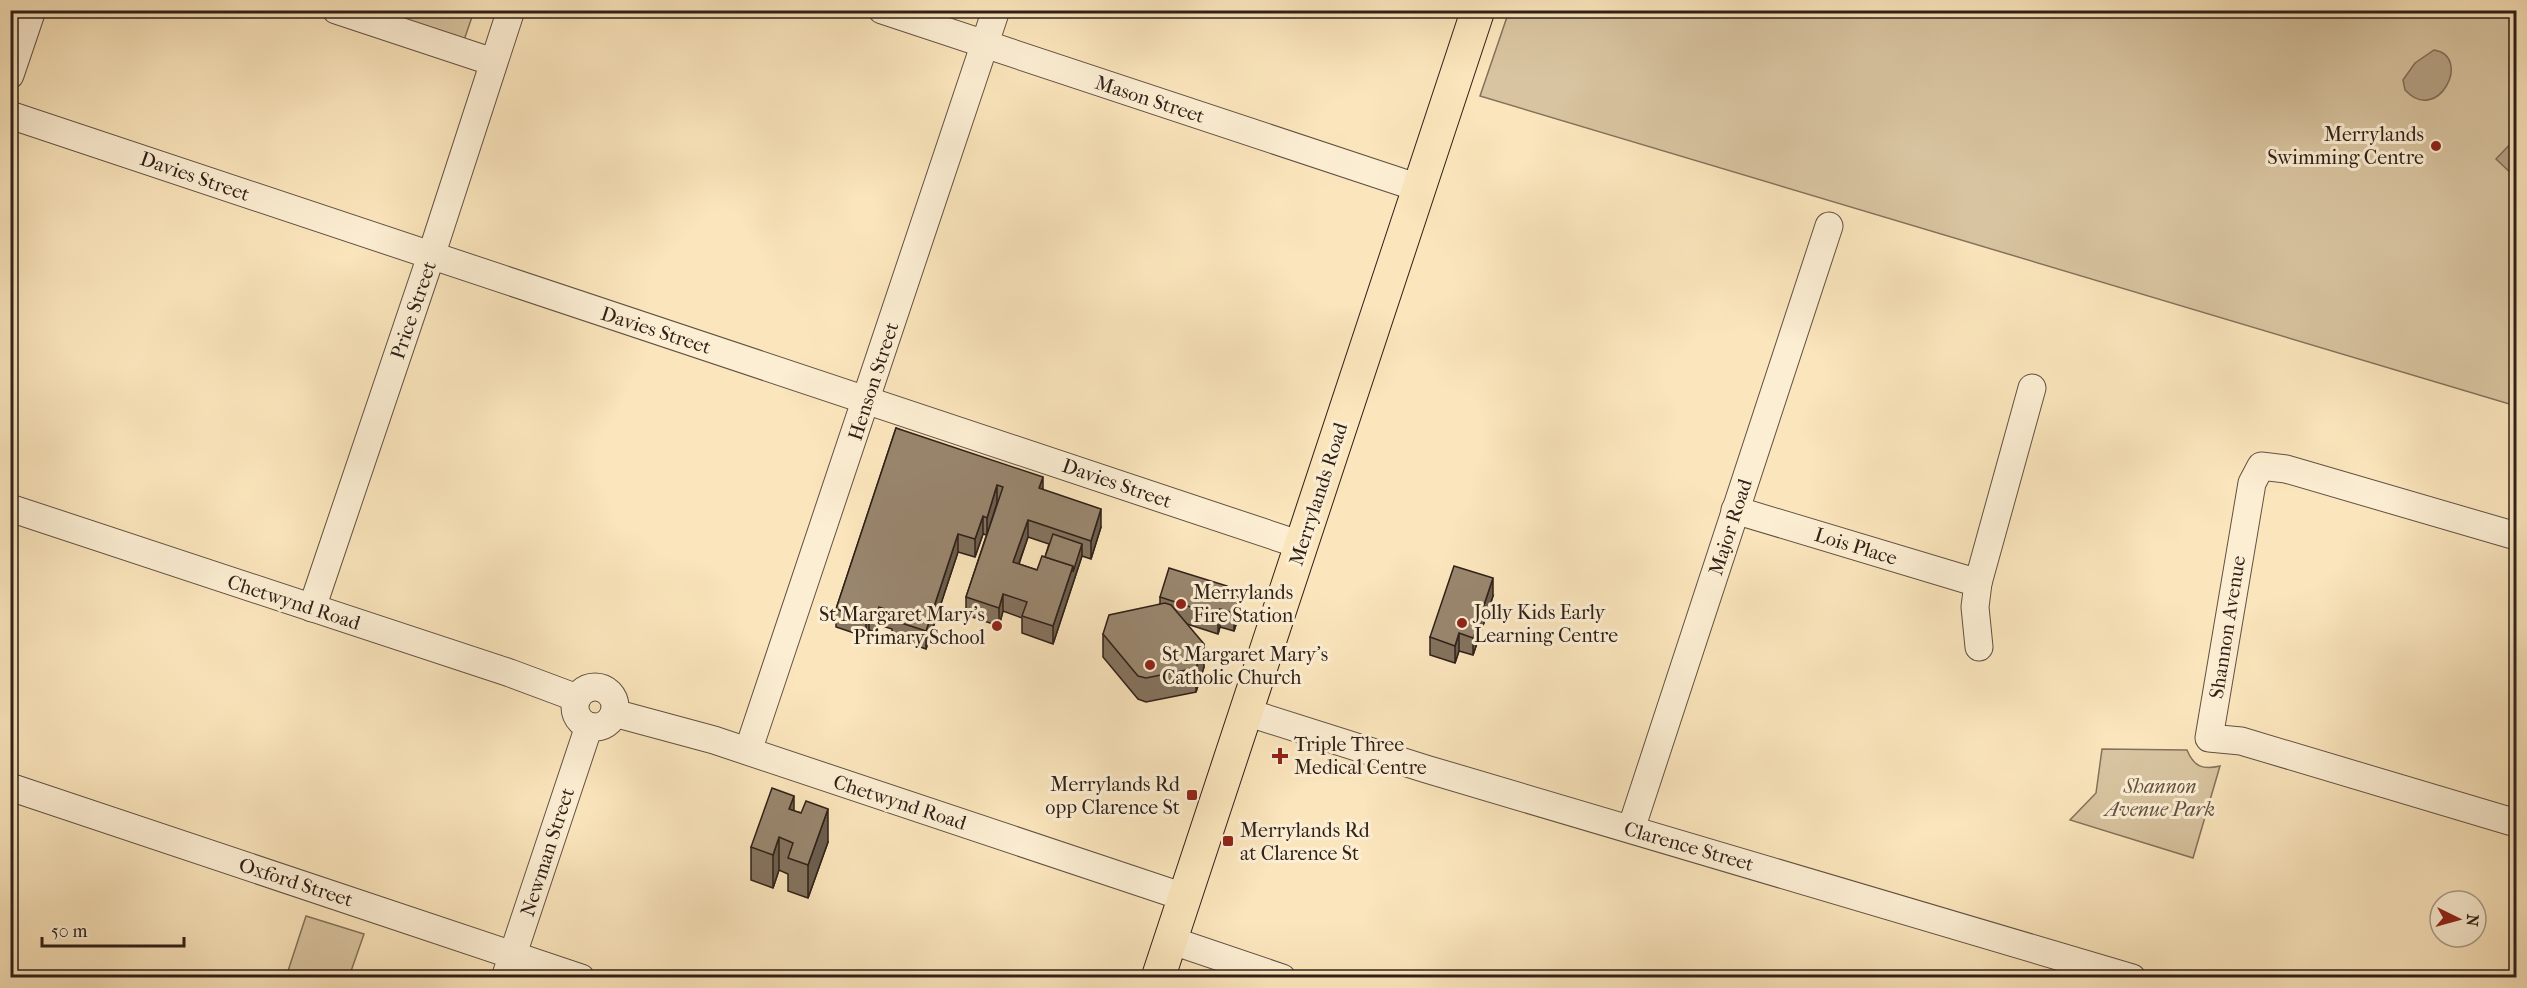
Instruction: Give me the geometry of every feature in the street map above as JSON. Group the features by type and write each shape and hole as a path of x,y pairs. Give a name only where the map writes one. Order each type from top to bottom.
{"main road":[{"name":"Merrylands Road","path":"1158,978 1478,10"}],"street":[{"path":"10,75 32,10"},
{"path":"336,10 493,62"},
{"name":"Price Street","path":"312,608 511,10"},
{"name":"Mason Street","path":"882,10 1419,188"},
{"name":"Henson Street","path":"748,751 996,10"},
{"name":"Davies Street","path":"10,115 1301,545"},
{"name":"Major Road","path":"1631,829 1829,226"},
{"path":"1979,647 1975,607 1978,583 2032,388"},
{"name":"Shannon Avenue","path":"2517,536 2286,468 2261,465 2252,483 2209,738 2241,741 2517,823"},
{"name":"Lois Place","path":"1735,510 1978,583"},
{"name":"Chetwynd Road","path":"11,511 510,673 577,698"},
{"path":"593,687 605,690 614,700 614,713 602,726 589,726 577,715 575,710 577,698 581,693 593,687"},
{"name":"Clarence Street","path":"1246,712 1426,769 2132,978"},
{"name":"Chetwynd Road","path":"614,713 694,733 1184,897"},
{"name":"Newman Street","path":"509,966 589,726"},
{"name":"Oxford Street","path":"10,788 509,966 581,978"},
{"path":"1170,940 1282,978"}],"green space":[{"path":"359,11 474,11 462,46"},
{"path":"1509,11 2516,11 2516,406 1480,96"},
{"name":"Shannon Avenue Park","path":"2102,749 2187,750 2196,764 2200,766 2209,768 2220,766 2193,858 2070,820 2096,793"},
{"path":"306,916 364,934 349,977 286,977"}],"shaded area":[{"path":"2434,50 2445,55 2451,64 2451,75 2447,86 2439,95 2429,100 2417,99 2405,90 2403,80 2415,63"},
{"path":"2515,139 2516,141 2516,178 2496,159"}],"building":[{"path":"896,428 1043,477 1039,488 1101,509 1091,541 1028,520 1013,562 1037,570 1042,556 1073,566 1053,626 1022,616 1027,602 1003,594 999,608 966,597 1003,487 997,485 987,518 983,516 975,539 958,534 926,631 892,620 895,613 879,607 876,614 869,612 866,620 836,609"},
{"path":"1053,534 1082,544 1073,572 1073,566 1045,557"},
{"name":"Jolly Kids Early Learning Centre","path":"1454,566 1493,578 1473,638 1459,633 1455,646 1430,637"},
{"path":"1169,568 1227,586 1225,593 1239,597 1234,613 1220,609 1218,616 1160,597"},
{"path":"1165,603 1171,605 1204,644 1196,668 1146,678 1138,676 1103,634 1109,615"},
{"path":"772,788 794,796 789,809 801,813 806,801 828,809 808,865 788,858 793,843 779,837 773,855 751,847"}],"place":[{"name":"Merrylands Swimming Centre","path":"2436,146"},
{"name":"Merrylands Fire Station","path":"1181,604"},
{"name":"Jolly Kids Early Learning Centre","path":"1462,623"},
{"name":"St Margaret Mary's Primary School","path":"997,626"},
{"name":"St Margaret Mary's Catholic Church","path":"1150,665"},
{"name":"Triple Three Medical Centre","path":"1280,756"},
{"name":"Merrylands Rd opp Clarence St","path":"1192,795"},
{"name":"Merrylands Rd at Clarence St","path":"1228,841"}]}
